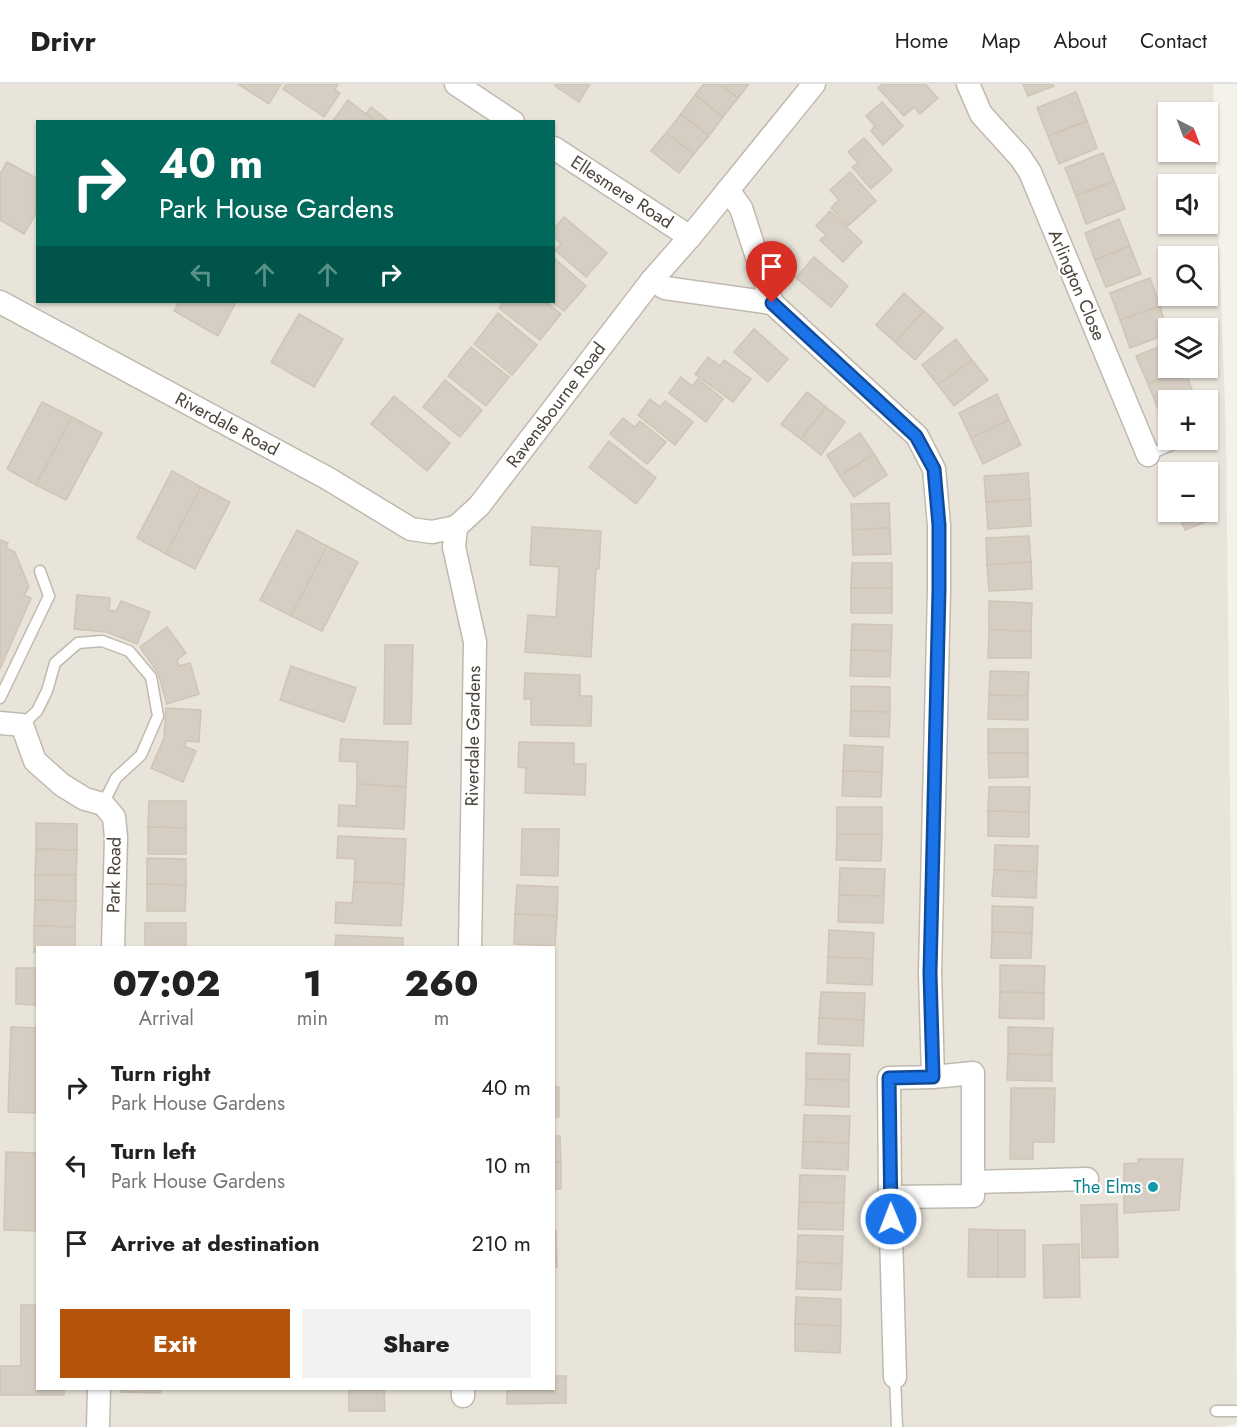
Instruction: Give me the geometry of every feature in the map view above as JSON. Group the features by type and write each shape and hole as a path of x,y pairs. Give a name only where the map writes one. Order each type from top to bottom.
{"street":[{"path":"456,84 510,120"},
{"name":"Ravensbourne Road","path":"456,527 479,506 652,280 690,237 814,84"},
{"name":"Arlington Close","path":"968,84 981,114 1020,157 1030,172 1148,455"},
{"name":"Ellesmere Road","path":"555,149 690,237"},
{"path":"728,190 741,208 772,303 916,436 934,469 939,525 939,590 930,973 933,1077"},
{"path":"652,280 665,288 772,303"},
{"name":"Riverdale Road","path":"0,302 327,478 411,529 432,532 456,527"},
{"name":"Riverdale Gardens","path":"456,527 454,547 475,642 470,946"},
{"path":"11,724 35,761 62,785 85,799 104,804"},
{"name":"Park Road","path":"104,804 114,817 116,837 112,946"},
{"path":"890,1197 973,1196 973,1073 889,1078 890,1197 895,1377"},
{"path":"974,1182 1087,1179"},
{"path":"98,1427 99,1390"}],"lane":[{"path":"1148,455 1160,450"},
{"path":"0,698 50,596 40,571"},
{"path":"11,724 37,711 47,691 55,663 78,642 102,641 129,651 152,677 158,717 141,755 116,778 104,804"},
{"path":"895,1377 897,1427"},
{"path":"1216,1411 1237,1411"}],"shaded area":[{"path":"0,84 1213,84 1214,102 1158,102 1158,162 1216,162 1216,174 1158,174 1158,234 1218,234 1218,218 1226,433 1237,1423 1222,1427 0,1427"}],"building":[{"path":"238,84 281,84 269,104"},
{"path":"286,84 338,84 335,90 340,93 324,117 283,89"},
{"path":"556,84 590,84 579,102 555,86"},
{"path":"704,84 720,84 738,98 723,117 695,95"},
{"path":"720,84 749,84 738,98"},
{"path":"882,84 925,84 938,98 920,114 914,107 904,116 878,88"},
{"path":"1023,84 1053,84 1054,86 1028,96"},
{"path":"1076,92 1087,121 1048,136 1037,108"},
{"path":"695,95 723,117 709,136 681,114"},
{"path":"348,100 374,120 333,120"},
{"path":"882,102 903,126 883,145 871,131 875,126 866,116"},
{"path":"371,107 387,120 374,120 366,114"},
{"path":"681,114 709,136 694,154 666,133"},
{"path":"1087,121 1097,148 1059,164 1048,136"},
{"path":"666,133 694,154 679,173 651,151"},
{"path":"864,138 892,170 871,189 852,167 858,163 848,152"},
{"path":"1103,153 1114,181 1076,196 1065,168"},
{"path":"7,162 36,178 36,213 24,234 0,220 0,174"},
{"path":"850,172 876,201 848,226 831,208 839,200 830,190"},
{"path":"1114,181 1125,209 1086,224 1076,196"},
{"path":"830,211 862,242 843,262 820,240 826,235 816,226"},
{"path":"564,217 607,253 586,277 555,250 561,244 555,238 555,228"},
{"path":"1119,219 1130,246 1095,260 1085,233"},
{"path":"1130,246 1141,274 1106,287 1095,260"},
{"path":"814,257 848,286 831,307 796,278"},
{"path":"555,259 586,286 564,311 553,303"},
{"path":"1150,278 1158,306 1160,306 1120,320 1110,293"},
{"path":"904,293 924,311 895,342 876,325"},
{"path":"178,303 235,303 218,336 174,311"},
{"path":"503,303 547,303 561,314 540,340 499,308"},
{"path":"1160,306 1163,318 1158,318 1158,338 1130,348 1120,320"},
{"path":"924,311 943,328 915,360 895,342"},
{"path":"498,313 537,345 512,375 474,344"},
{"path":"299,314 343,339 314,387 271,362"},
{"path":"754,329 788,359 768,382 734,352"},
{"path":"956,339 972,360 938,385 922,365"},
{"path":"471,347 509,377 486,406 448,376"},
{"path":"1158,347 1158,378 1162,378 1148,384 1136,356"},
{"path":"708,357 720,366 724,360 751,379 733,402 695,374"},
{"path":"972,360 988,380 954,406 938,385"},
{"path":"681,377 692,386 698,379 723,399 706,422 669,393"},
{"path":"1162,378 1188,378 1192,390 1158,390 1158,409 1148,384"},
{"path":"445,380 482,410 460,437 423,407"},
{"path":"807,392 826,407 801,439 781,424"},
{"path":"997,394 1009,420 971,438 959,413"},
{"path":"394,396 450,443 427,471 371,424"},
{"path":"650,399 660,407 665,401 693,422 675,445 638,415"},
{"path":"42,402 72,417 36,485 7,469"},
{"path":"826,407 845,422 821,455 801,439"},
{"path":"72,417 102,433 66,500 36,485"},
{"path":"623,418 635,427 640,421 666,442 647,464 610,434"},
{"path":"1009,420 1021,445 983,464 971,438"},
{"path":"860,433 874,454 840,476 827,455"},
{"path":"609,441 656,478 636,504 589,467"},
{"path":"874,454 887,475 854,497 840,476"},
{"path":"172,471 201,487 166,554 137,538"},
{"path":"1028,473 1030,499 986,502 984,476"},
{"path":"201,487 230,502 195,569 166,554"},
{"path":"1030,499 1031,526 988,529 986,502"},
{"path":"889,503 890,528 852,530 851,504"},
{"path":"1181,522 1205,522 1185,530"},
{"path":"532,527 601,531 599,569 596,569 591,657 525,652 528,615 556,617 559,567 530,565"},
{"path":"890,528 891,554 853,555 852,530"},
{"path":"297,530 327,546 291,616 260,600"},
{"path":"1029,536 1031,562 987,565 986,538"},
{"path":"0,540 8,543 6,548 15,552 29,587 24,595 31,598 0,669"},
{"path":"327,546 358,562 322,631 291,616"},
{"path":"1031,562 1032,589 989,591 987,565"},
{"path":"852,563 892,563 892,588 851,588"},
{"path":"851,588 892,588 892,613 851,613"},
{"path":"77,595 110,598 109,610 116,611 121,601 150,612 137,644 107,632 74,629"},
{"path":"989,601 1032,603 1031,631 989,630"},
{"path":"852,624 892,625 891,651 851,650"},
{"path":"167,627 186,653 177,660 179,666 190,663 199,694 167,704 158,673 140,647"},
{"path":"989,630 1031,631 1031,658 988,658"},
{"path":"385,645 413,645 411,724 384,724"},
{"path":"851,650 891,651 890,677 850,676"},
{"path":"291,666 356,688 344,722 280,700"},
{"path":"990,671 1029,672 1028,696 989,695"},
{"path":"525,673 580,675 580,696 592,696 591,726 531,725 531,699 524,699"},
{"path":"851,686 890,687 890,712 851,711"},
{"path":"989,695 1028,696 1028,720 988,719"},
{"path":"166,708 201,710 199,742 186,741 184,746 196,751 183,782 151,768 164,738"},
{"path":"851,711 890,712 889,737 850,736"},
{"path":"988,729 1028,729 1028,753 988,753"},
{"path":"341,739 408,742 406,787 357,784 357,762 339,761"},
{"path":"519,742 574,743 574,764 586,764 585,795 525,793 526,768 518,767"},
{"path":"844,745 883,747 882,772 843,771"},
{"path":"988,753 1028,753 1028,777 989,778"},
{"path":"843,771 882,772 881,797 842,796"},
{"path":"357,784 406,787 404,829 338,826 339,805 356,806"},
{"path":"989,787 1030,787 1029,812 988,811"},
{"path":"149,801 186,801 186,828 148,827"},
{"path":"837,807 882,807 882,834 837,834"},
{"path":"988,811 1029,812 1029,837 988,836"},
{"path":"36,823 77,824 77,850 36,849"},
{"path":"148,827 186,828 186,854 148,854"},
{"path":"522,829 559,829 558,876 521,875"},
{"path":"837,834 882,834 881,861 836,860"},
{"path":"338,836 406,839 404,884 354,882 355,859 337,858"},
{"path":"995,845 1038,846 1037,872 994,870"},
{"path":"36,849 77,850 76,875 35,875"},
{"path":"147,858 186,859 186,885 147,884"},
{"path":"840,868 885,869 884,896 839,895"},
{"path":"994,870 1037,872 1036,898 992,896"},
{"path":"35,875 76,875 76,901 35,900"},
{"path":"354,882 404,884 401,926 335,923 336,902 352,903"},
{"path":"147,884 186,885 185,911 147,911"},
{"path":"517,885 558,887 557,916 515,914"},
{"path":"839,895 884,896 883,923 838,922"},
{"path":"35,900 76,901 75,927 34,926"},
{"path":"992,906 1033,907 1032,933 992,932"},
{"path":"515,914 557,916 555,946 514,944"},
{"path":"145,923 186,923 186,946 145,946"},
{"path":"34,926 75,927 75,946 36,946 36,952 34,952"},
{"path":"829,930 874,933 873,959 828,957"},
{"path":"992,932 1032,933 1031,958 991,958"},
{"path":"336,935 403,938 403,946 335,946"},
{"path":"828,957 873,959 872,985 827,983"},
{"path":"1000,965 1045,966 1044,993 1000,992"},
{"path":"16,968 36,968 36,1005 16,1004"},
{"path":"821,992 865,993 864,1020 819,1018"},
{"path":"1000,992 1044,993 1044,1019 999,1018"},
{"path":"819,1018 864,1020 863,1046 818,1044"},
{"path":"11,1027 36,1028 36,1113 8,1112"},
{"path":"1008,1027 1053,1028 1052,1055 1008,1054"},
{"path":"806,1053 850,1054 849,1080 806,1079"},
{"path":"1008,1054 1052,1055 1052,1081 1007,1080"},
{"path":"806,1079 849,1080 849,1107 805,1105"},
{"path":"555,1087 559,1087 559,1117 555,1117"},
{"path":"1011,1088 1055,1088 1054,1142 1033,1142 1033,1159 1010,1159"},
{"path":"804,1115 850,1116 849,1143 803,1142"},
{"path":"555,1136 560,1136 561,1162 555,1162"},
{"path":"803,1142 849,1143 848,1170 802,1168"},
{"path":"6,1152 36,1153 36,1231 4,1230"},
{"name":"The Elms","path":"1138,1159 1183,1159 1179,1210 1124,1213 1124,1164 1138,1163"},
{"path":"555,1162 561,1162 561,1189 555,1189"},
{"path":"800,1175 845,1176 844,1203 799,1202"},
{"path":"799,1202 844,1203 843,1230 798,1229"},
{"path":"1117,1204 1118,1257 1082,1258 1081,1205"},
{"path":"969,1229 998,1230 998,1277 968,1277"},
{"path":"998,1230 1025,1230 1025,1277 998,1277"},
{"path":"555,1231 556,1231 557,1267 555,1267"},
{"path":"798,1235 843,1236 842,1264 797,1262"},
{"path":"1079,1244 1080,1297 1044,1298 1043,1245"},
{"path":"797,1262 842,1264 841,1290 796,1289"},
{"path":"796,1297 841,1299 841,1326 795,1324"},
{"path":"21,1305 36,1305 36,1390 64,1390 64,1395 0,1395 0,1366 21,1366"},
{"path":"795,1324 841,1326 840,1353 795,1351"},
{"path":"555,1376 566,1376 566,1403 507,1404 507,1390 555,1390"},
{"path":"121,1390 161,1390 160,1393 121,1392"},
{"path":"349,1390 384,1390 385,1411 349,1411"}],"place":[{"name":"The Elms","path":"1153,1187"}],"route":[{"path":"772,303 916,436 934,469 939,525 939,590 930,973 933,1077 889,1078 891,1219"}]}
